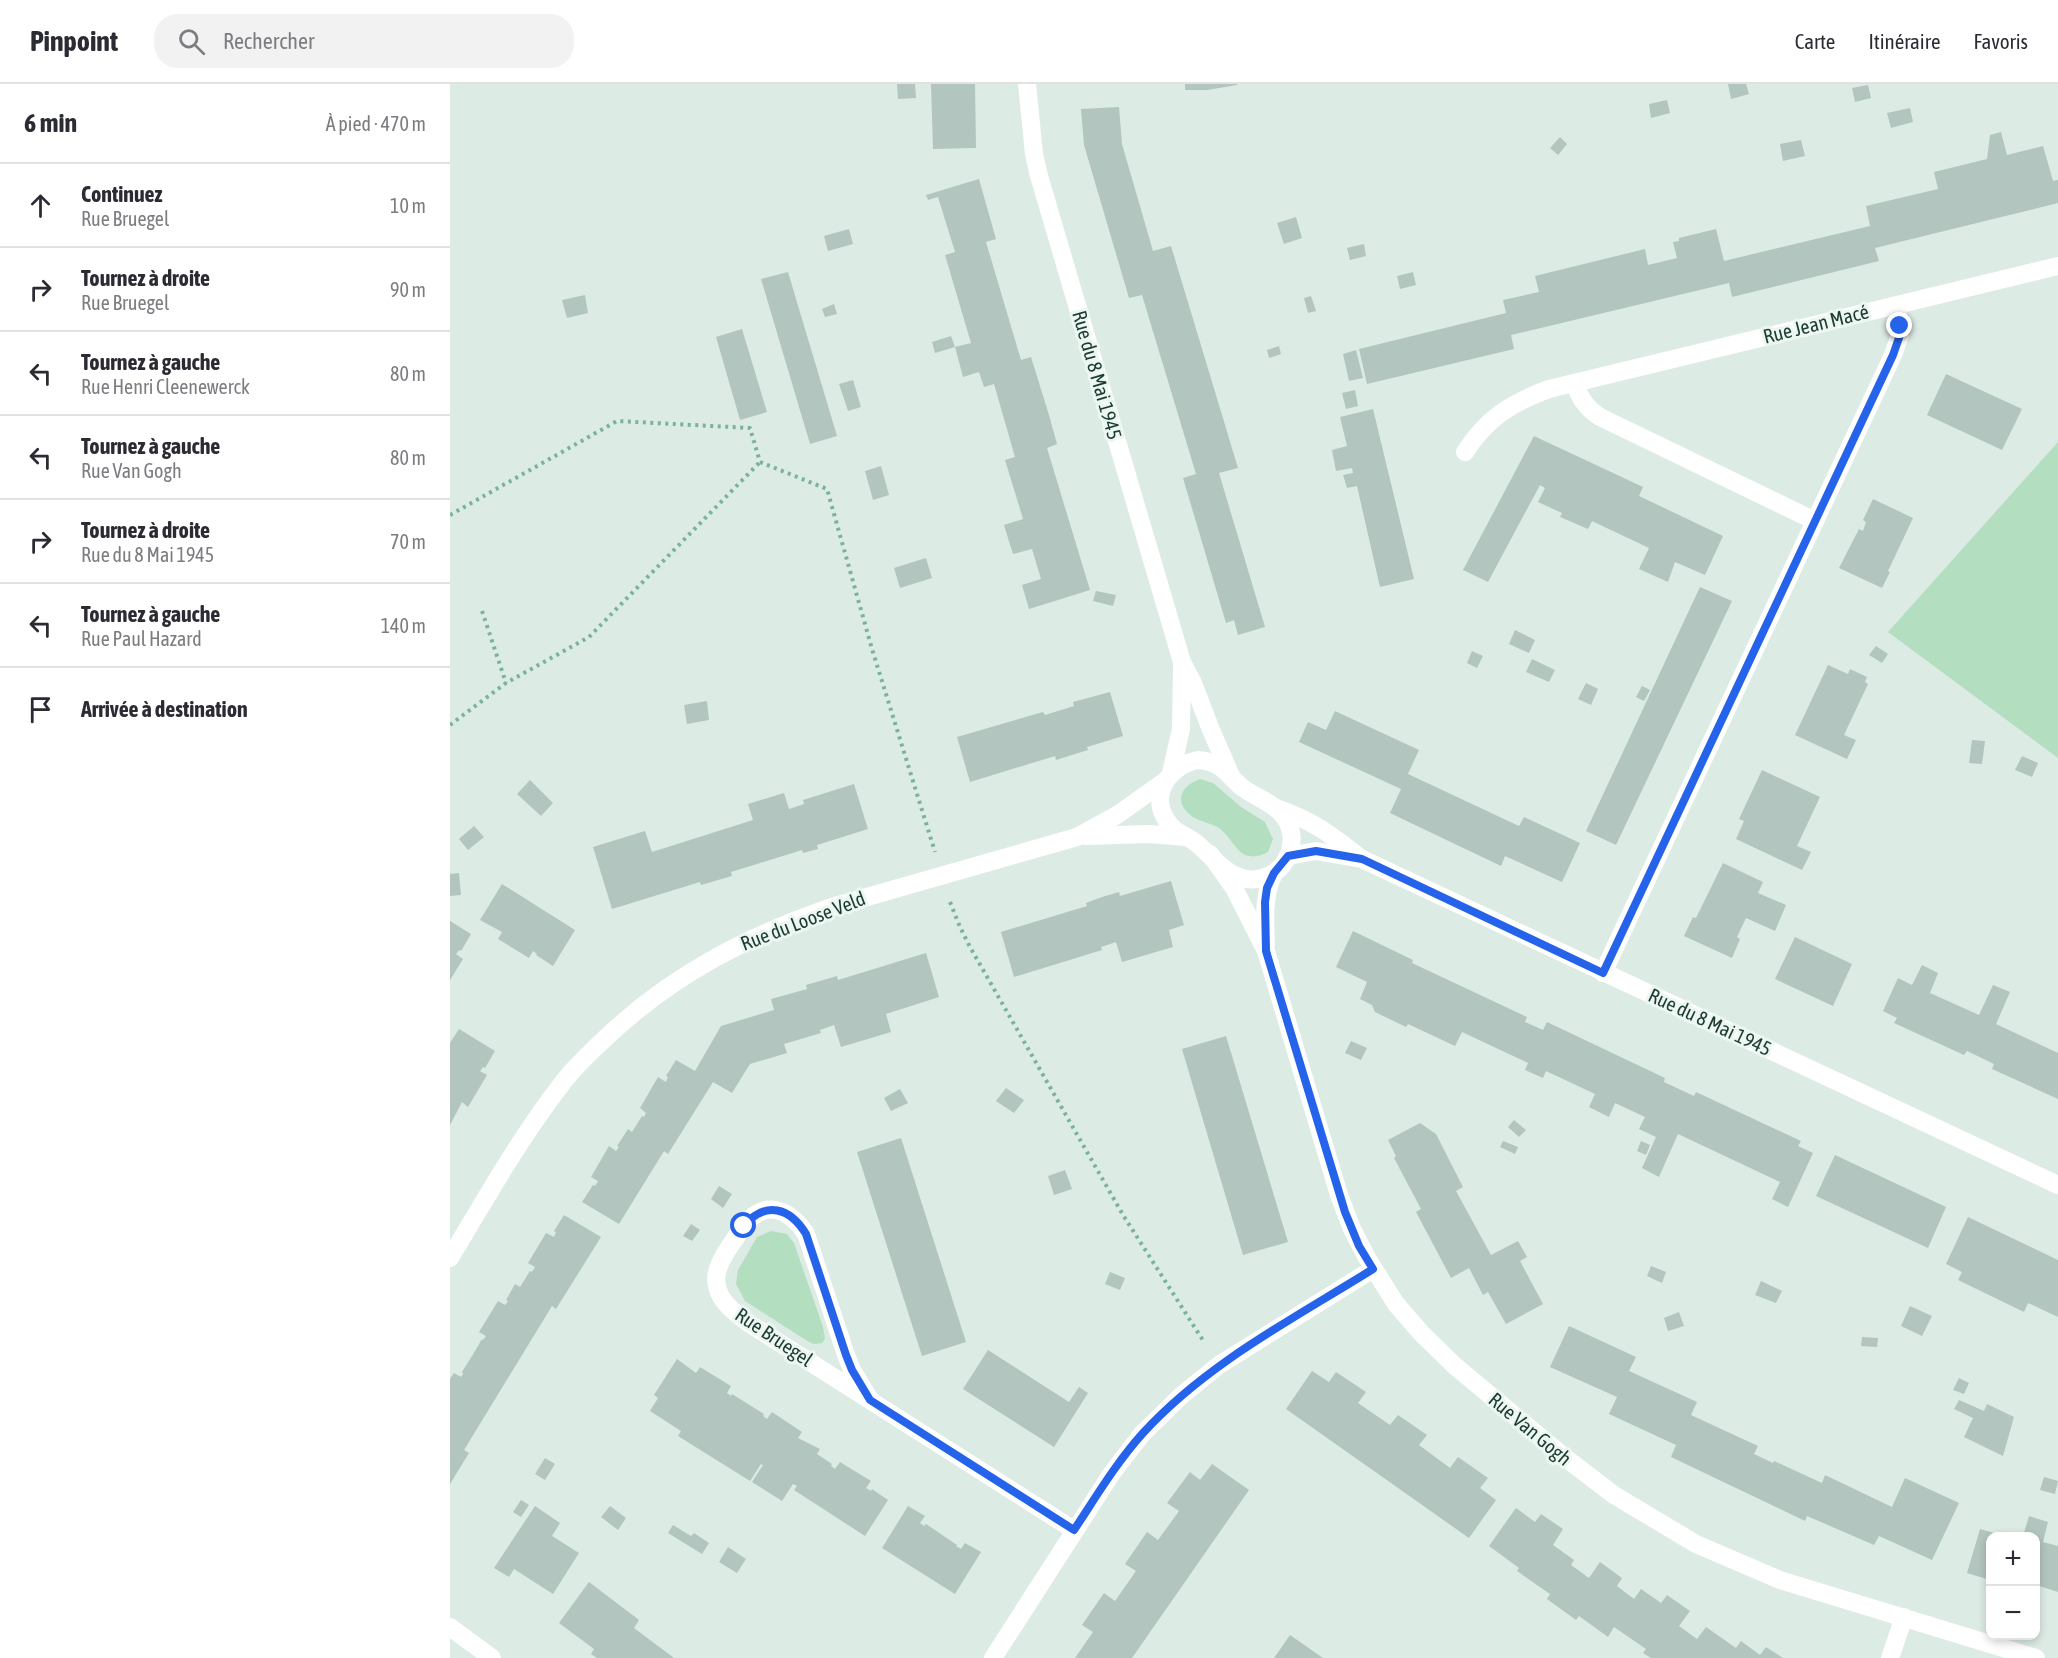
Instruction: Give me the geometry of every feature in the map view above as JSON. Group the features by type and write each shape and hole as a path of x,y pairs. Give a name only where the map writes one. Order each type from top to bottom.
{"street":[{"name":"Rue du 8 Mai 1945","path":"1027,84 1034,154 1039,176 1182,662 1233,778"},
{"name":"Rue Jean Macé","path":"1465,452 1482,429 1502,411 1533,395 2058,266"},
{"path":"1603,973 1893,355 1900,335 1897,305"},
{"path":"1575,383 1580,397 1600,417 1815,521"},
{"name":"Rue du 8 Mai 1945","path":"1182,662 1181,729 1168,777 1160,794 1163,814 1175,830 1210,854"},
{"name":"Rue du Loose Veld","path":"1077,837 1117,815 1185,763 1198,760 1218,764 1246,790 1275,808"},
{"name":"Rue du 8 Mai 1945","path":"1275,808 1300,816 1319,826 1362,859 2058,1185"},
{"path":"1210,854 1228,872 1241,878 1255,880 1274,873 1288,856 1291,844 1291,830 1285,818 1275,808"},
{"name":"Rue du Loose Veld","path":"450,1258 516,1149 565,1080 602,1041 645,1003 700,965 774,928 832,907 1077,837 1125,834 1186,837"},
{"name":"Rue du 8 Mai 1945","path":"1288,856 1316,851 1362,859"},
{"name":"Rue Van Gogh","path":"1210,854 1234,888 1266,951 1345,1212 1359,1246 1396,1304 1435,1349 1563,1456 1614,1495 1667,1528 1728,1559 1780,1580 2036,1658"},
{"name":"Rue Van Gogh","path":"1266,951 1265,902 1267,888 1274,873"},
{"name":"Rue Bruegel","path":"870,1400 846,1355 806,1234 799,1222 781,1211 758,1213 744,1226 723,1257 716,1281 720,1296 732,1310 750,1324 1074,1530"},
{"path":"993,1658 1074,1530 1112,1473 1142,1434 1182,1395 1220,1365 1373,1269"},
{"path":"1890,1658 1904,1617"},
{"path":"450,1627 492,1658"}],"path":[{"path":"450,515 617,421 750,428 760,462"},
{"path":"450,725 506,683 589,637 760,462"},
{"path":"760,462 827,489 872,649 960,927 1123,1215 1220,1365"},
{"path":"482,611 506,683"}],"green space":[{"path":"2058,442 2058,758 1888,632"},
{"path":"1200,779 1213,783 1241,807 1265,822 1273,839 1268,852 1257,856 1245,855 1219,828 1196,819 1187,812 1181,801 1182,795 1188,786"},
{"path":"771,1231 787,1234 794,1243 823,1327 825,1339 822,1343 809,1342 745,1301 736,1284 738,1270 757,1237"}],"building":[{"path":"897,84 915,84 916,98 898,99"},
{"path":"931,84 975,84 976,148 933,149"},
{"path":"1185,84 1237,85 1207,90 1185,90"},
{"path":"1728,84 1746,84 1749,94 1731,99"},
{"path":"1868,85 1871,98 1855,102 1852,88"},
{"path":"1667,100 1670,113 1651,118 1649,104"},
{"path":"1119,107 1122,144 1153,251 1171,246 1238,468 1219,473 1265,627 1238,635 1234,620 1226,623 1183,478 1196,474 1142,295 1129,298 1084,145 1081,109"},
{"path":"1910,108 1913,122 1891,128 1887,113"},
{"path":"2001,132 2007,155 2043,146 2053,181 2058,180 2058,203 1875,248 1879,261 1732,297 1729,283 1511,335 1514,349 1367,384 1359,349 1506,313 1503,300 1539,292 1535,276 1645,249 1648,265 1677,258 1673,242 1679,241 1679,238 1716,229 1724,261 1870,226 1866,206 1938,189 1934,172 1987,159 1990,135"},
{"path":"1560,137 1567,144 1558,155 1550,148"},
{"path":"1801,140 1805,156 1783,161 1780,144"},
{"path":"979,179 996,239 986,242 1021,360 1031,357 1049,415 1057,444 1047,448 1090,590 1029,609 1022,585 1041,579 1032,549 1013,554 1004,525 1023,519 1005,460 1015,457 994,384 984,387 979,372 963,377 955,347 971,343 945,255 955,252 938,197 928,200 926,195"},
{"path":"1296,217 1302,238 1284,244 1277,223"},
{"path":"849,229 853,244 828,251 824,236"},
{"path":"1364,244 1366,256 1350,260 1347,248"},
{"path":"788,272 837,436 810,444 761,279"},
{"path":"1413,272 1416,285 1400,289 1397,276"},
{"path":"585,295 588,313 567,318 562,300"},
{"path":"1311,296 1316,311 1308,313 1304,298"},
{"path":"834,304 837,314 825,317 822,309"},
{"path":"742,329 767,412 740,420 716,337"},
{"path":"951,336 955,347 935,353 932,342"},
{"path":"1279,346 1281,354 1269,358 1267,350"},
{"path":"1356,350 1363,378 1349,381 1343,354"},
{"path":"1946,374 2022,409 2002,450 1927,415"},
{"path":"853,380 861,407 848,411 839,384"},
{"path":"1355,390 1358,406 1346,409 1342,393"},
{"path":"1373,409 1414,579 1380,587 1357,486 1347,488 1343,475 1353,473 1352,468 1336,471 1332,450 1347,446 1340,417"},
{"path":"1534,436 1643,487 1639,496 1723,536 1705,575 1675,562 1668,582 1639,569 1649,548 1592,521 1588,529 1560,517 1562,513 1538,502 1545,488 1540,485 1488,582 1463,570"},
{"path":"881,466 889,495 873,500 865,471"},
{"path":"1873,499 1913,518 1882,588 1839,568 1859,529 1863,531 1866,522 1863,520"},
{"path":"926,558 932,578 900,588 894,568"},
{"path":"1700,587 1732,601 1616,845 1586,831"},
{"path":"1096,591 1116,595 1113,606 1093,601"},
{"path":"1515,630 1535,640 1529,653 1509,644"},
{"path":"1876,646 1888,654 1882,663 1869,655"},
{"path":"1472,651 1483,656 1477,668 1467,663"},
{"path":"1532,659 1555,670 1549,682 1526,672"},
{"path":"1828,665 1848,674 1850,669 1867,677 1865,682 1868,684 1844,735 1856,740 1847,759 1795,735"},
{"path":"1586,683 1598,689 1591,705 1578,699"},
{"path":"1642,686 1650,690 1644,701 1636,697"},
{"path":"1110,692 1123,736 1056,760 1055,756 970,782 957,737 1043,712 1045,715 1074,706 1073,702"},
{"path":"707,701 709,720 687,724 684,705"},
{"path":"1335,711 1419,750 1408,774 1519,826 1524,817 1580,843 1562,882 1505,856 1501,866 1390,813 1401,789 1299,742 1308,722 1326,730"},
{"path":"1972,740 1985,741 1982,764 1969,763"},
{"path":"2022,756 2038,763 2032,777 2015,770"},
{"path":"1762,770 1820,797 1797,846 1811,852 1802,870 1736,839 1744,821 1739,819"},
{"path":"530,780 553,803 541,816 517,794"},
{"path":"854,784 868,829 817,845 818,849 803,853 802,850 731,872 732,876 701,885 700,882 612,909 593,847 645,831 652,852 753,820 748,804 784,793 789,809 804,804 803,800"},
{"path":"474,826 484,837 468,850 459,839"},
{"path":"1723,863 1763,882 1758,893 1786,905 1775,931 1746,918 1737,937 1740,939 1732,958 1684,936 1693,917 1696,918"},
{"path":"459,873 461,895 450,896 450,874"},
{"path":"1171,881 1184,925 1169,930 1173,947 1122,962 1116,942 1101,947 1102,950 1014,977 1001,932 1087,906 1086,903 1102,897 1119,892 1120,896"},
{"path":"502,884 575,930 553,966 533,951 529,958 498,939 502,932 480,920"},
{"path":"450,921 471,934 461,951 459,950 456,954 463,959 450,980"},
{"path":"1353,931 1413,960 1412,963 1527,1017 1525,1022 1543,1030 1547,1022 1665,1078 1664,1082 1694,1096 1696,1092 1801,1141 1798,1146 1813,1153 1788,1207 1772,1199 1780,1182 1678,1134 1659,1177 1642,1168 1656,1137 1639,1129 1645,1117 1615,1103 1609,1117 1589,1107 1595,1094 1546,1071 1543,1078 1525,1070 1528,1063 1462,1032 1455,1046 1408,1024 1406,1027 1375,1012 1372,1005 1360,999 1367,982 1336,967"},
{"path":"1795,937 1852,964 1833,1006 1775,979"},
{"path":"926,953 939,997 886,1014 891,1032 841,1047 834,1025 820,1030 821,1033 784,1044 787,1053 750,1064 732,1093 713,1082 668,1154 664,1151 619,1224 582,1202 598,1181 591,1177 609,1146 616,1151 628,1129 632,1132 642,1116 644,1117 646,1113 640,1108 658,1077 666,1082 668,1077 666,1076 676,1060 695,1071 721,1026 774,1010 771,999 807,989 806,985 837,976 838,980"},
{"path":"1922,965 1938,973 1930,993 1979,1015 1993,985 2010,992 1996,1024 2058,1053 2058,1099 1992,1069 1994,1064 1967,1051 1964,1055 1894,1023 1897,1018 1883,1011 1898,978 1912,985"},
{"path":"459,1029 495,1051 485,1068 483,1067 480,1071 487,1075 468,1107 462,1102 450,1125 450,1043"},
{"path":"1226,1036 1288,1242 1243,1255 1182,1049"},
{"path":"1351,1041 1367,1048 1361,1060 1345,1053"},
{"path":"1006,1088 1024,1100 1014,1113 996,1101"},
{"path":"900,1089 908,1103 891,1111 884,1098"},
{"path":"1514,1120 1526,1130 1519,1137 1508,1127"},
{"path":"1420,1123 1436,1134 1463,1187 1456,1191 1491,1255 1518,1241 1527,1257 1520,1261 1543,1304 1506,1324 1488,1292 1483,1295 1469,1268 1451,1278 1416,1212 1421,1209 1394,1158 1396,1156 1388,1140"},
{"path":"901,1138 966,1342 922,1356 857,1152"},
{"path":"1503,1141 1518,1147 1515,1154 1500,1147"},
{"path":"1641,1141 1650,1145 1646,1155 1637,1151"},
{"path":"1835,1155 1946,1207 1928,1248 1816,1196"},
{"path":"1065,1170 1072,1189 1054,1195 1048,1176"},
{"path":"719,1186 732,1194 723,1208 711,1199"},
{"path":"564,1215 601,1237 556,1309 552,1306 464,1450 469,1453 450,1484 450,1379 454,1373 461,1377 482,1339 486,1336 479,1332 498,1301 505,1305 515,1284 520,1287 530,1271 532,1272 535,1267 528,1263 546,1233 554,1237 556,1232 554,1231"},
{"path":"1968,1217 2058,1260 2058,1317 2028,1303 2024,1312 1958,1280 1962,1272 1946,1264"},
{"path":"691,1224 700,1230 692,1241 683,1236"},
{"path":"1651,1266 1666,1272 1662,1283 1647,1276"},
{"path":"1110,1272 1125,1278 1120,1290 1105,1284"},
{"path":"1761,1281 1782,1291 1776,1303 1755,1295"},
{"path":"1910,1306 1932,1316 1922,1336 1901,1326"},
{"path":"1679,1312 1684,1326 1668,1331 1664,1318"},
{"path":"1569,1326 1636,1357 1629,1371 1697,1402 1691,1415 1758,1446 1754,1454 1773,1463 1774,1461 1822,1483 1825,1475 1892,1507 1905,1478 1959,1503 1932,1560 1879,1536 1874,1545 1807,1516 1805,1521 1671,1457 1676,1445 1609,1414 1617,1397 1550,1367"},
{"path":"1862,1337 1878,1338 1877,1347 1861,1346"},
{"path":"988,1350 1069,1402 1079,1387 1088,1393 1054,1447 963,1389"},
{"path":"677,1359 696,1373 700,1367 731,1386 727,1393 764,1414 763,1416 767,1419 772,1412 802,1432 798,1438 820,1449 817,1454 832,1464 831,1466 835,1469 840,1462 871,1481 866,1488 871,1491 872,1489 888,1500 865,1536 794,1490 797,1486 793,1484 782,1501 752,1482 763,1465 761,1464 750,1481 678,1436 681,1431 650,1411 658,1398 654,1395"},
{"path":"1312,1371 1329,1382 1336,1372 1366,1392 1358,1403 1390,1425 1398,1415 1427,1435 1419,1445 1450,1468 1458,1457 1488,1478 1480,1488 1496,1500 1469,1538 1286,1409"},
{"path":"1959,1378 1969,1383 1964,1394 1953,1390"},
{"path":"1959,1400 1984,1411 1987,1404 2014,1417 2003,1456 1964,1437 1973,1418 1954,1409"},
{"path":"545,1458 555,1464 545,1480 535,1474"},
{"path":"1212,1464 1249,1490 1132,1658 1075,1658 1093,1632 1082,1625 1104,1593 1115,1601 1136,1571 1125,1564 1147,1532 1158,1540 1179,1511 1167,1503 1190,1472 1200,1480"},
{"path":"2044,1477 2058,1481 2055,1494 2040,1490"},
{"path":"521,1500 529,1505 521,1517 513,1512"},
{"path":"535,1506 560,1523 552,1536 579,1553 553,1594 514,1569 509,1577 494,1568"},
{"path":"610,1506 626,1518 618,1530 601,1517"},
{"path":"908,1506 925,1516 920,1523 924,1526 926,1524 961,1549 965,1543 981,1552 955,1594 882,1548"},
{"path":"1516,1508 1535,1522 1541,1514 1563,1529 1553,1545 1574,1560 1571,1565 1589,1578 1600,1562 1622,1578 1617,1586 1634,1599 1641,1589 1661,1603 1667,1595 1690,1611 1679,1626 1697,1639 1706,1627 1736,1648 1741,1641 1760,1655 1766,1647 1783,1658 1651,1658 1643,1653 1646,1649 1614,1627 1608,1637 1579,1616 1576,1620 1547,1599 1550,1594 1517,1571 1519,1568 1489,1546"},
{"path":"2029,1516 2048,1522 2043,1542 2058,1546 2058,1592 2040,1586 2040,1532 2024,1532"},
{"path":"673,1525 691,1536 694,1533 709,1543 702,1554 668,1533"},
{"path":"1980,1529 1990,1532 1986,1532 1986,1579 1967,1573"},
{"path":"728,1547 746,1559 737,1573 719,1562"},
{"path":"589,1582 639,1620 634,1628 674,1658 597,1658 591,1654 594,1649 559,1623"},
{"path":"1290,1635 1323,1658 1274,1658"}],"route":[{"path":"744,1226 750,1219 765,1210 781,1211 799,1222 806,1234 846,1355 870,1400 1074,1530 1128,1451 1182,1395 1242,1350 1373,1269 1359,1246 1345,1212 1266,951 1265,902 1267,888 1274,873 1288,856 1306,851 1326,851 1362,859 1603,973 1893,355 1900,335 1900,326"}]}
